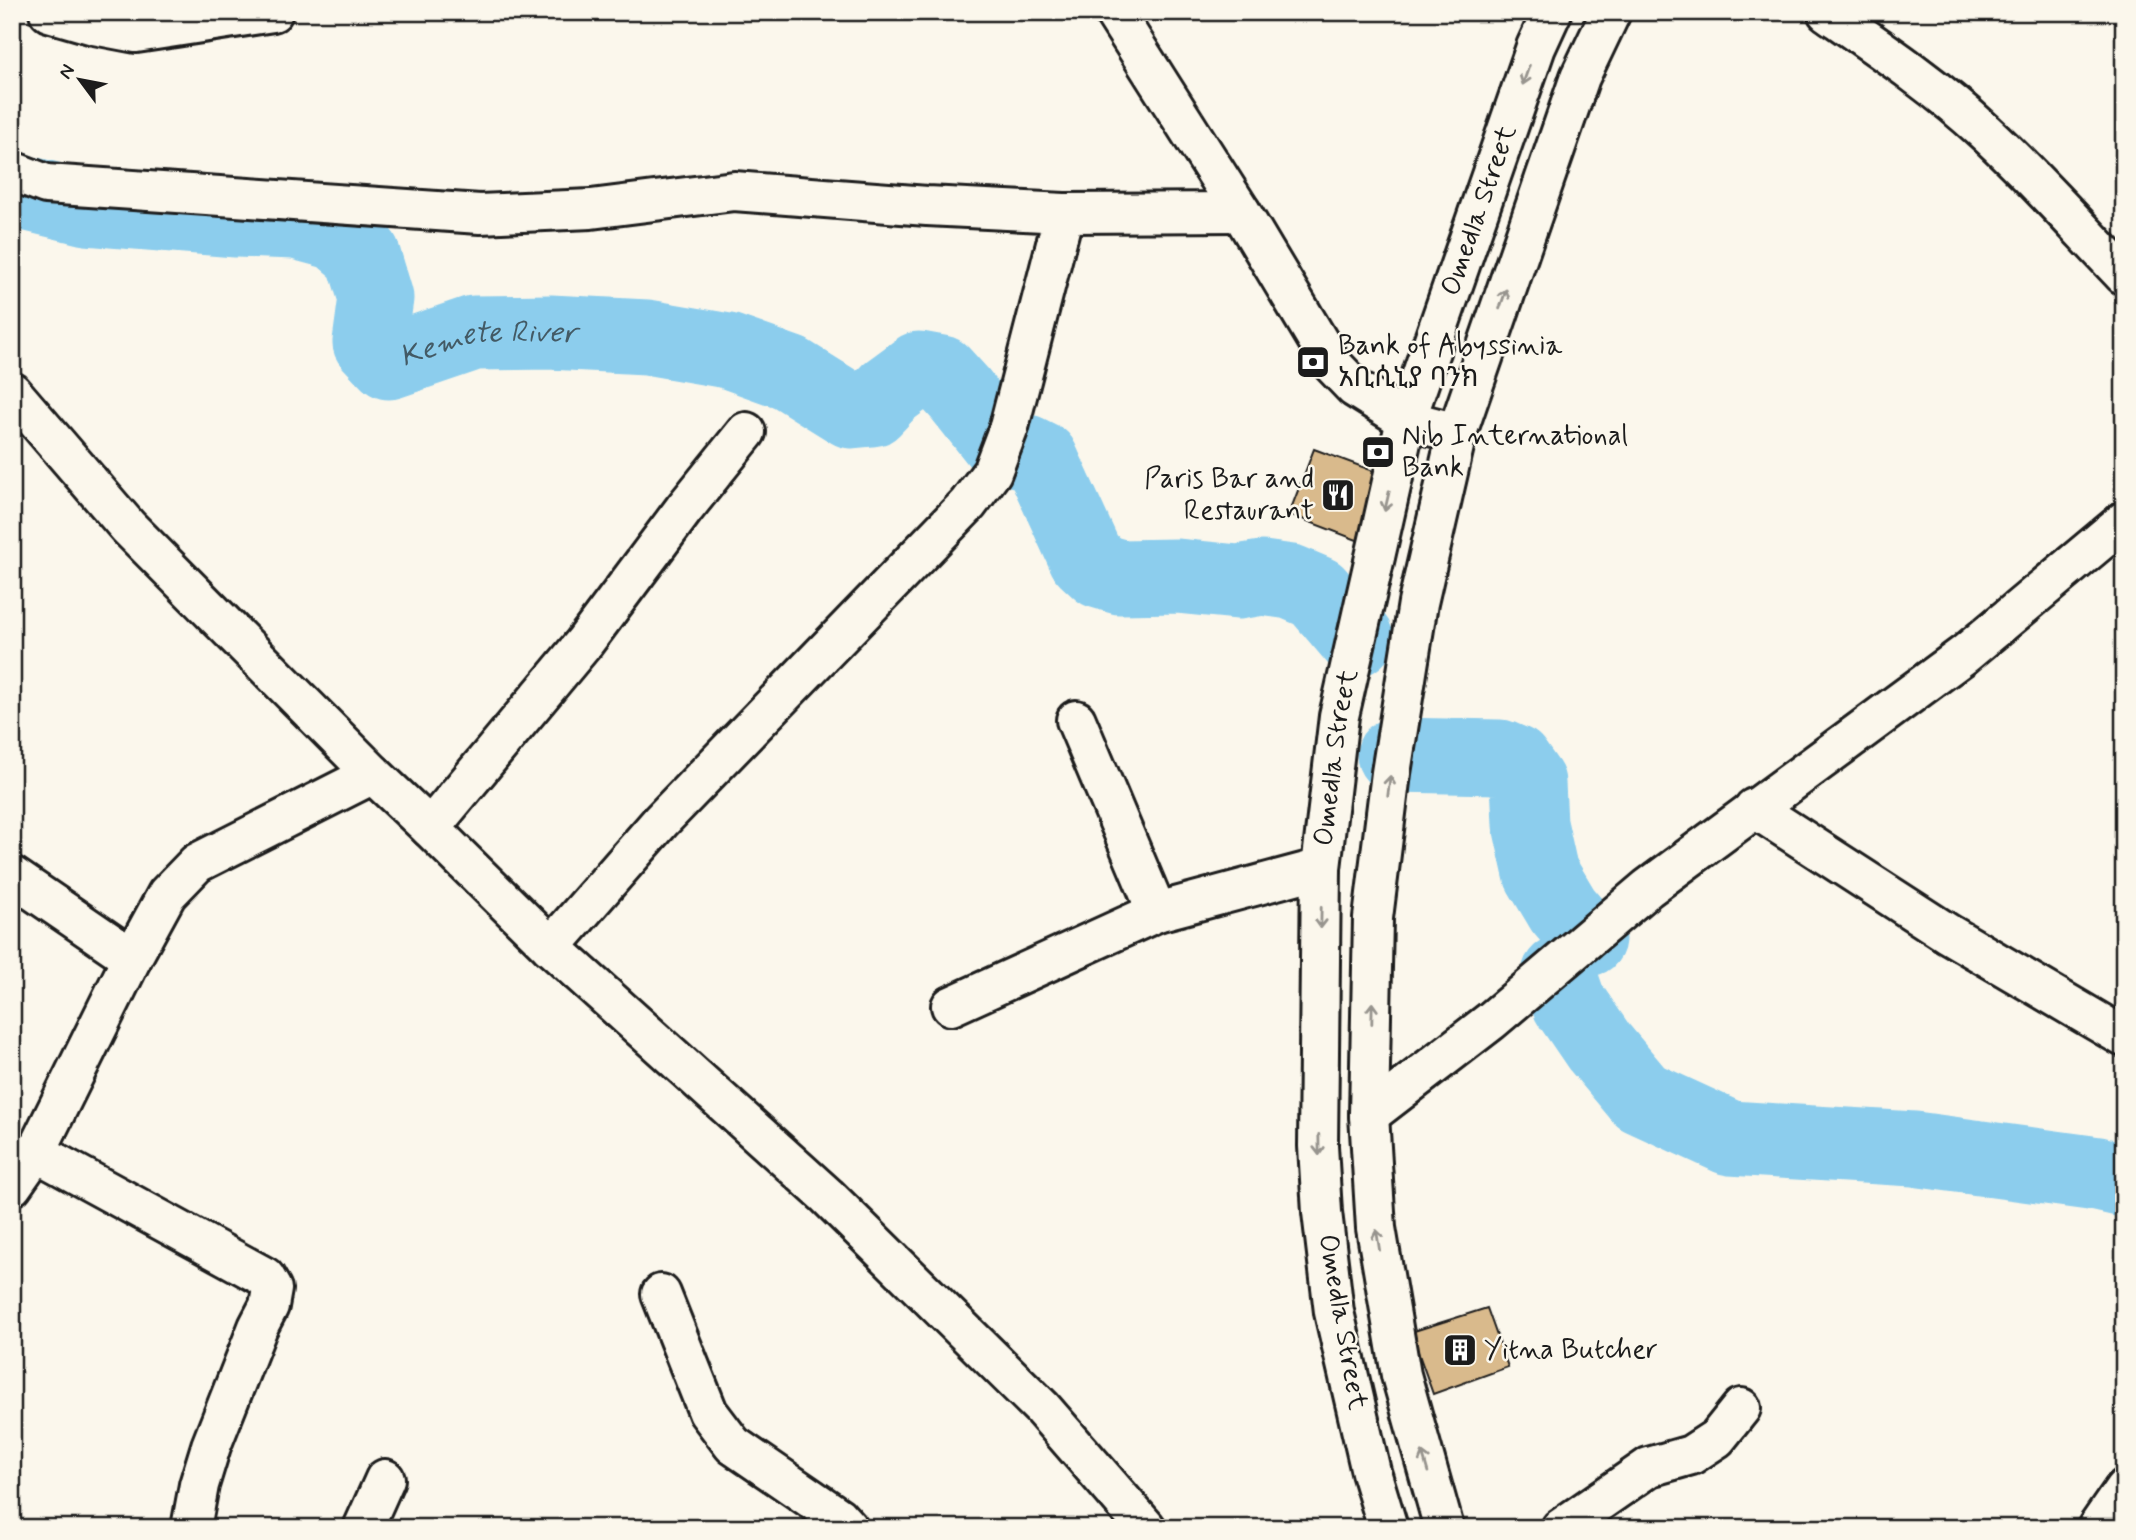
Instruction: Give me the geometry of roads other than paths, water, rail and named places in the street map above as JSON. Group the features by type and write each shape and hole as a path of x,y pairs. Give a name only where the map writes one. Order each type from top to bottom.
{"street":[{"path":"49,12 136,33 273,12"},
{"path":"1114,12 1241,212 1332,364 1355,388 1406,420 1457,433"},
{"name":"Omedla Street","path":"1388,1528 1371,1472 1335,1312 1322,1212 1318,1146 1321,868 1339,716 1406,420 1536,47 1552,12"},
{"path":"1444,1528 1401,1375 1376,1228 1370,1115 1373,918 1391,773 1419,603 1457,433 1580,77 1611,12"},
{"path":"1827,12 1905,65 1984,131 2124,275"},
{"path":"12,171 46,184 480,214 591,209 734,191 927,206 1064,213 1241,212"},
{"path":"551,947 661,821 968,504 992,472 1009,427 1064,213"},
{"path":"12,392 128,527 373,774 551,947 827,1196 1042,1408 1146,1528"},
{"path":"430,828 584,643 684,509 746,432"},
{"path":"1370,1115 1491,1021 1648,888 1965,654 2124,521"},
{"path":"1076,720 1157,912"},
{"path":"12,1186 36,1152 132,958 167,894 197,863 373,774"},
{"path":"1754,808 1947,933 2124,1037"},
{"path":"951,1006 1157,912 1321,868"},
{"path":"12,876 132,958"},
{"path":"36,1152 265,1277 272,1289 269,1306 258,1327 211,1446 199,1485 191,1528"},
{"path":"661,1294 708,1412 733,1445 838,1517 848,1528"},
{"path":"1561,1528 1649,1467 1691,1455 1717,1438 1741,1408"},
{"path":"363,1528 385,1479"},
{"path":"2097,1528 2124,1489"}],"waterway":[{"name":"Kemete River","path":"12,188 87,208 296,222 337,233 363,255 376,298 370,342 389,362 474,333 550,332 647,337 728,351 790,373 851,411 872,409 889,391 919,369 941,373 1002,447 1027,452 1041,459 1086,558 1100,571 1120,577 1177,576 1238,582 1262,578 1291,582 1317,593 1356,639"},
{"path":"1394,755 1500,757 1514,763 1528,783 1530,824 1541,873 1563,910 1588,939"},
{"path":"1559,974 1569,1003 1599,1047 1641,1097 1730,1138 1914,1149 2098,1174 2124,1180"}],"place":[{"name":"Bank of Abyssinia አቢሲኒያ ባንክ","path":"1313,362"},
{"name":"Nib International Bank","path":"1378,452"},
{"name":"Paris Bar and Restaurant","path":"1338,495"},
{"name":"Yitna Butcher","path":"1460,1350"}]}
